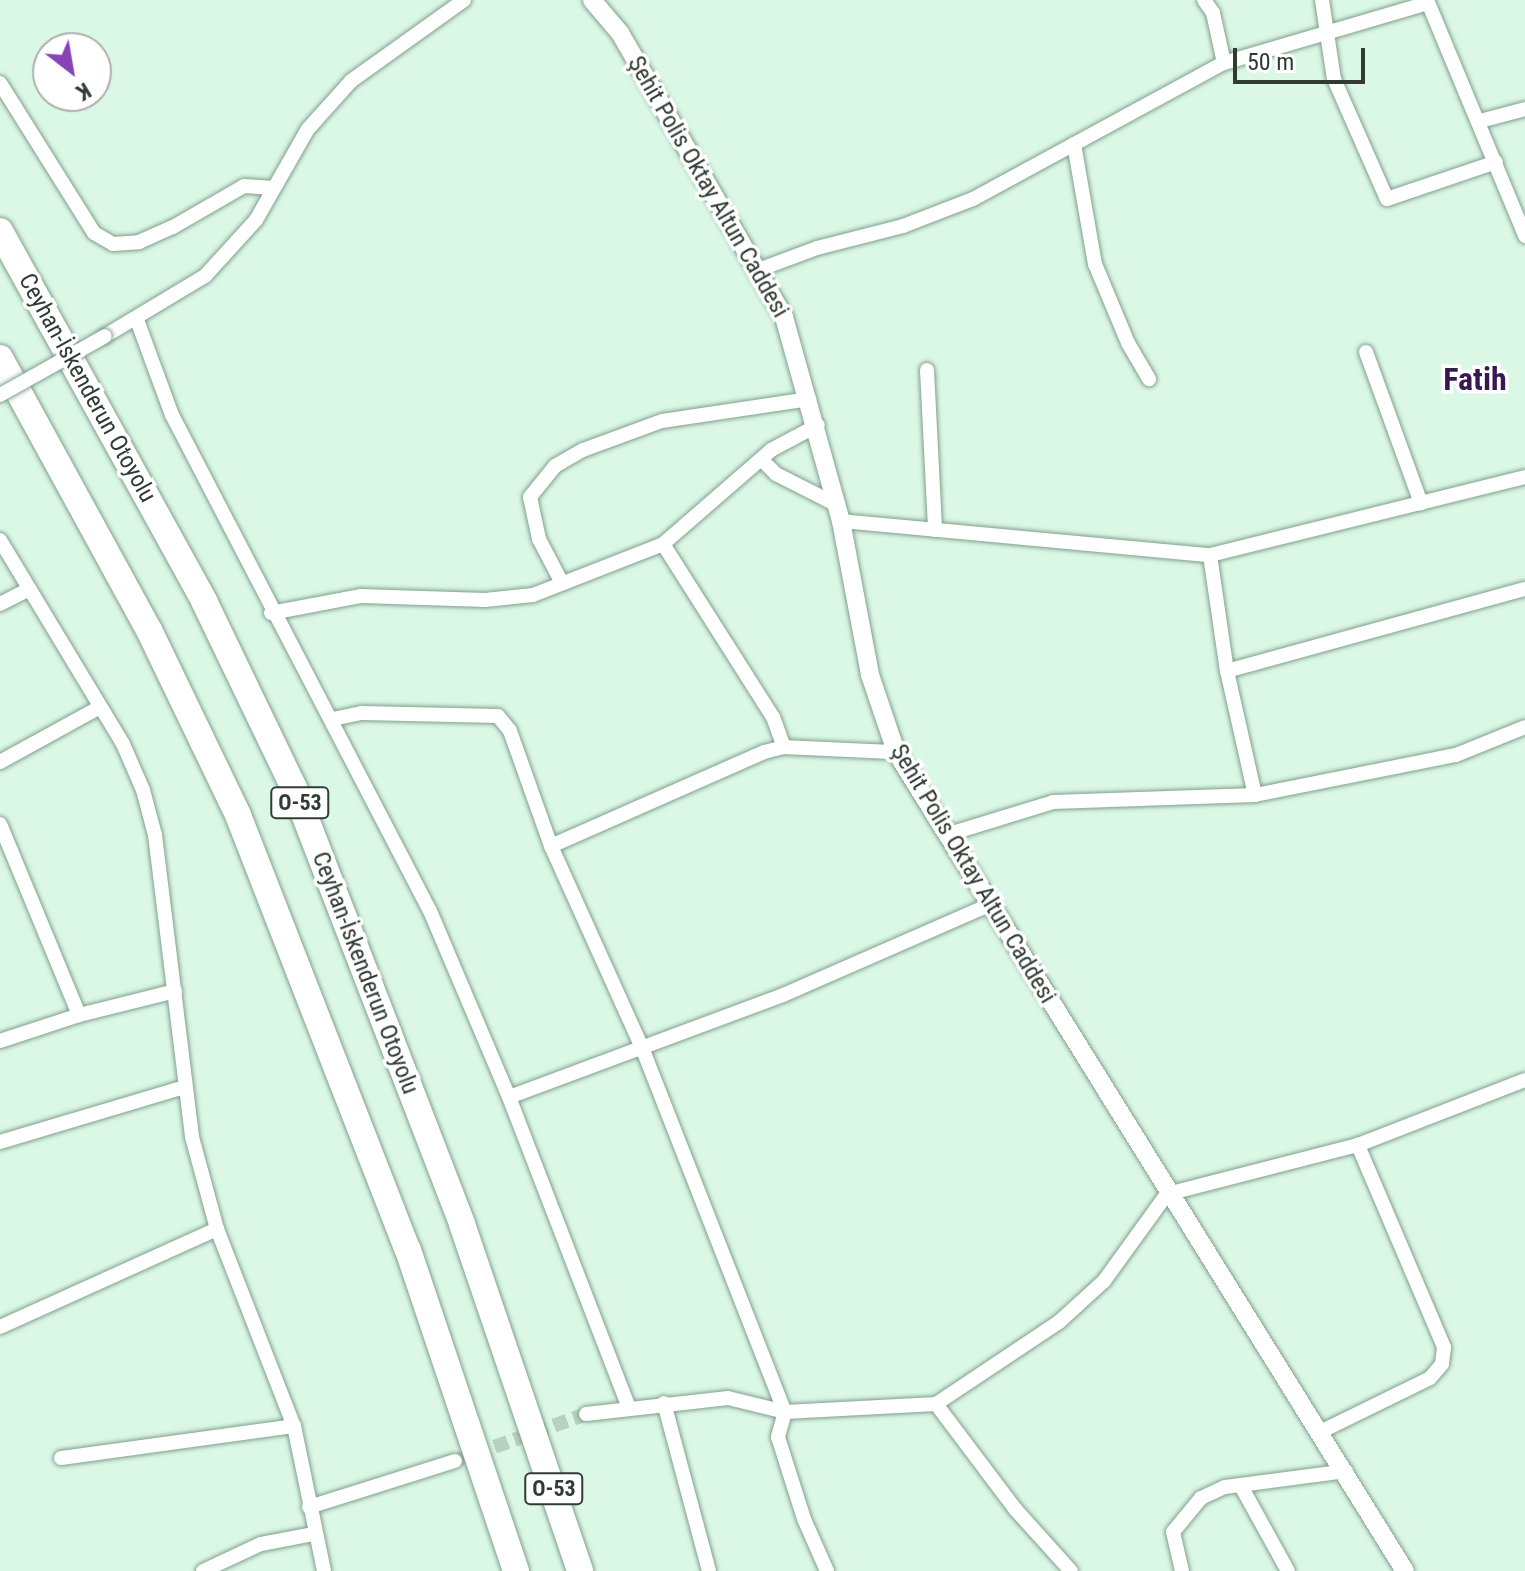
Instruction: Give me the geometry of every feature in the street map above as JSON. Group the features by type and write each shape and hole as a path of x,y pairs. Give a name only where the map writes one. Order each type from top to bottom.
{"highway":[{"name":"Ceyhan-İskenderun Otoyolu","path":"0,231 204,601 294,788 462,1224 580,1571"},
{"name":"O-53","path":"0,358 149,630 238,815 408,1250 516,1571"}],"street":[{"path":"0,395 137,320 205,276 256,220 308,129 351,81 464,0"},
{"name":"Şehit Polis Oktay Altun Caddesi","path":"592,0 620,33 784,317 818,425 839,513 870,675 896,752 1167,1194 1322,1431 1405,1571"},
{"path":"1204,0 1213,13 1224,63"},
{"path":"1322,0 1331,32 1334,79 1387,199 1496,162"},
{"path":"758,270 938,213 1033,169 1224,63 1426,2 1480,121 1525,236"},
{"path":"0,83 94,233 113,244 139,242 173,227 244,186 274,188"},
{"path":"1480,121 1525,109"},
{"path":"1074,144 1095,264 1128,343 1149,379"},
{"path":"137,320 172,415 271,613 333,719 430,911 509,1097 628,1406"},
{"path":"1366,352 1421,503"},
{"path":"927,370 935,530"},
{"path":"562,583 539,539 530,497 555,466 583,450 662,421 809,399"},
{"path":"271,613 361,596 485,600 533,595 663,544 762,460 818,425"},
{"path":"762,460 776,474 839,513 935,530 1210,555 1525,477"},
{"path":"0,540 100,707 143,790 155,835 192,1137 217,1229 294,1426 324,1571"},
{"path":"663,544 773,717 784,747"},
{"path":"1210,555 1227,671 1255,795"},
{"path":"0,604 29,589"},
{"path":"1227,671 1525,589"},
{"path":"0,762 100,707"},
{"path":"333,719 362,713 498,716 510,731 551,846 641,1045 785,1412 778,1437 804,1519 827,1571"},
{"path":"946,835 1053,802 1255,795 1456,755 1525,727"},
{"path":"551,846 717,769 784,747 896,752"},
{"path":"0,824 79,1015"},
{"path":"509,1097 641,1045 783,995 989,905"},
{"path":"0,1041 79,1015 175,991"},
{"path":"0,1142 185,1087"},
{"path":"586,1414 628,1406 728,1398 785,1412 936,1404 1071,1312 1104,1281 1167,1194 1358,1145 1523,1087"},
{"path":"1322,1431 1430,1378 1442,1364 1444,1347 1358,1145"},
{"path":"0,1327 217,1229"},
{"path":"664,1403 709,1571"},
{"path":"936,1404 1016,1510 1071,1571"},
{"path":"61,1458 294,1426"},
{"path":"309,1507 455,1461"},
{"path":"1182,1571 1173,1532 1201,1498 1241,1486 1346,1471"},
{"path":"1241,1486 1288,1571"},
{"path":"203,1571 261,1544 314,1534"}],"tunnel":[{"path":"455,1461 586,1414"}],"district":[{"name":"Fatih","path":"1475,379"}]}
